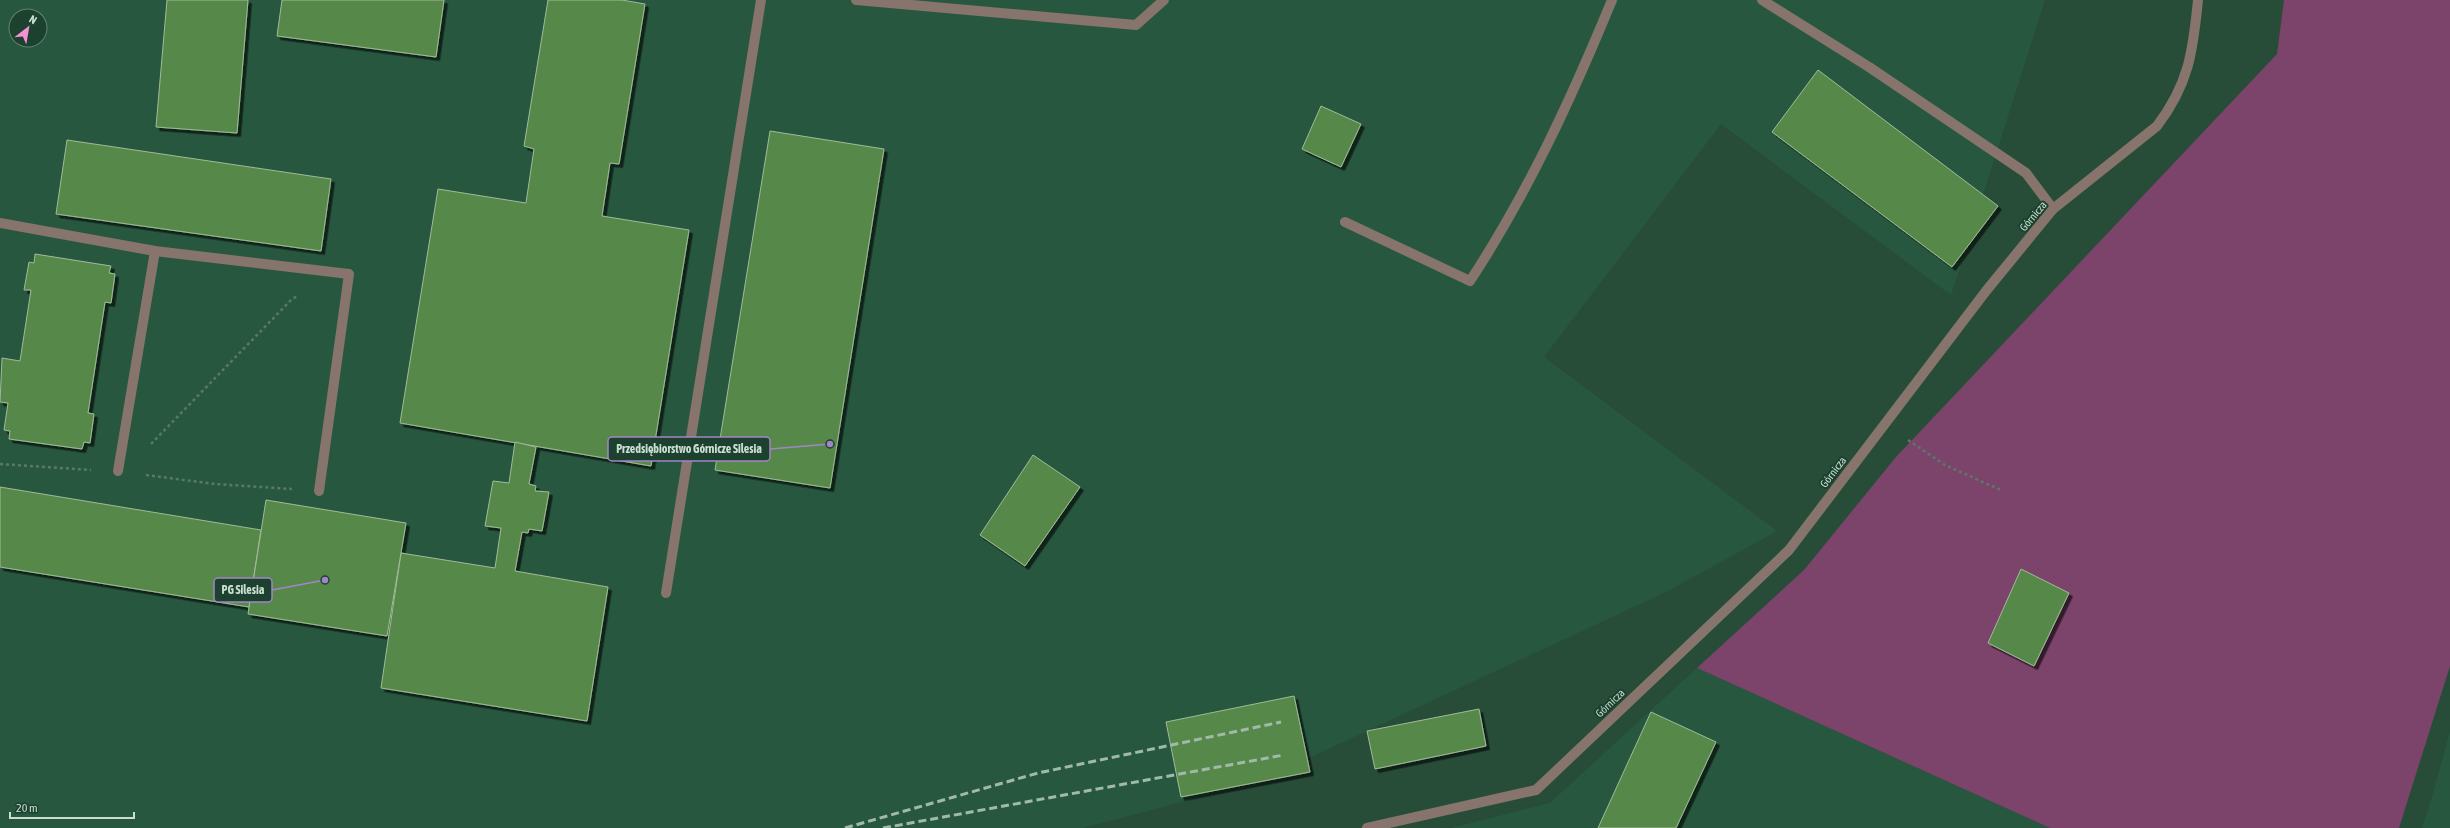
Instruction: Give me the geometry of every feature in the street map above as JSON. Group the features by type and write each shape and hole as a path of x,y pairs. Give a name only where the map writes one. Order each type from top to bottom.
{"lane":[{"path":"666,593 761,0"},
{"path":"856,0 1136,25 1164,0"},
{"path":"1345,222 1470,281 1494,246 1571,99 1612,0"},
{"path":"1762,0 1868,67 2026,173 2053,209"},
{"name":"Górnicza","path":"1367,828 1536,790 1789,550 1986,291 2053,209 2157,126 2170,109 2181,89 2194,43 2198,0"},
{"path":"0,223 155,251 349,274 319,491"},
{"path":"118,471 155,251"}],"path":[{"path":"118,471 155,441 287,304 300,296"},
{"path":"1884,424 1945,465 2003,490"},
{"path":"0,464 118,471 215,484 319,491"}],"shaded area":[{"path":"0,0 2045,0 1951,295 1721,124 1544,357 1777,531 1668,591 1257,782 1083,828 0,828"},
{"path":"2284,0 2450,0 2450,666 2399,828 2050,828 1697,668 1804,570 1896,457 2277,54"},
{"path":"1697,668 2050,828 1451,828 1550,803"},
{"path":"2450,731 2450,828 2422,828 2433,794"}],"building":[{"path":"167,0 248,0 237,133 156,127"},
{"path":"282,0 444,0 436,57 277,36"},
{"path":"548,0 622,0 645,4 619,164 610,163 602,216 689,230 651,466 400,423 438,189 526,203 534,149 524,146"},
{"path":"1818,70 1998,206 1952,267 1772,132"},
{"path":"1321,106 1361,124 1341,167 1302,149"},
{"path":"770,131 884,149 830,488 715,470"},
{"path":"67,140 331,179 321,251 56,214"},
{"path":"35,254 111,266 109,273 115,274 111,303 105,302 88,413 94,414 90,443 84,442 82,449 9,439 10,431 4,430 8,403 0,402 2,358 20,361 31,290 24,290 29,262 34,263"},
{"path":"515,442 536,447 529,484 536,486 535,491 549,492 542,531 529,529 528,533 522,532 515,571 608,587 587,721 381,688 401,553 495,568 501,528 485,526 493,481 509,483"},
{"path":"1033,455 1080,487 1025,566 980,535"},
{"path":"0,487 261,530 249,607 0,567"},
{"path":"266,500 406,523 387,636 248,614"},
{"path":"2021,569 2069,593 2034,666 1988,643"},
{"path":"1294,696 1310,772 1181,797 1166,722"},
{"path":"1479,709 1486,746 1375,769 1367,731"},
{"path":"1651,712 1716,742 1676,828 1598,828"}],"railway":[{"path":"845,828 1038,773 1281,722"},
{"path":"883,828 1284,755"}],"place":[{"name":"Przedsiębiorstwo Górnicze Silesia","path":"830,444"},
{"name":"PG Silesia","path":"325,580"}]}
